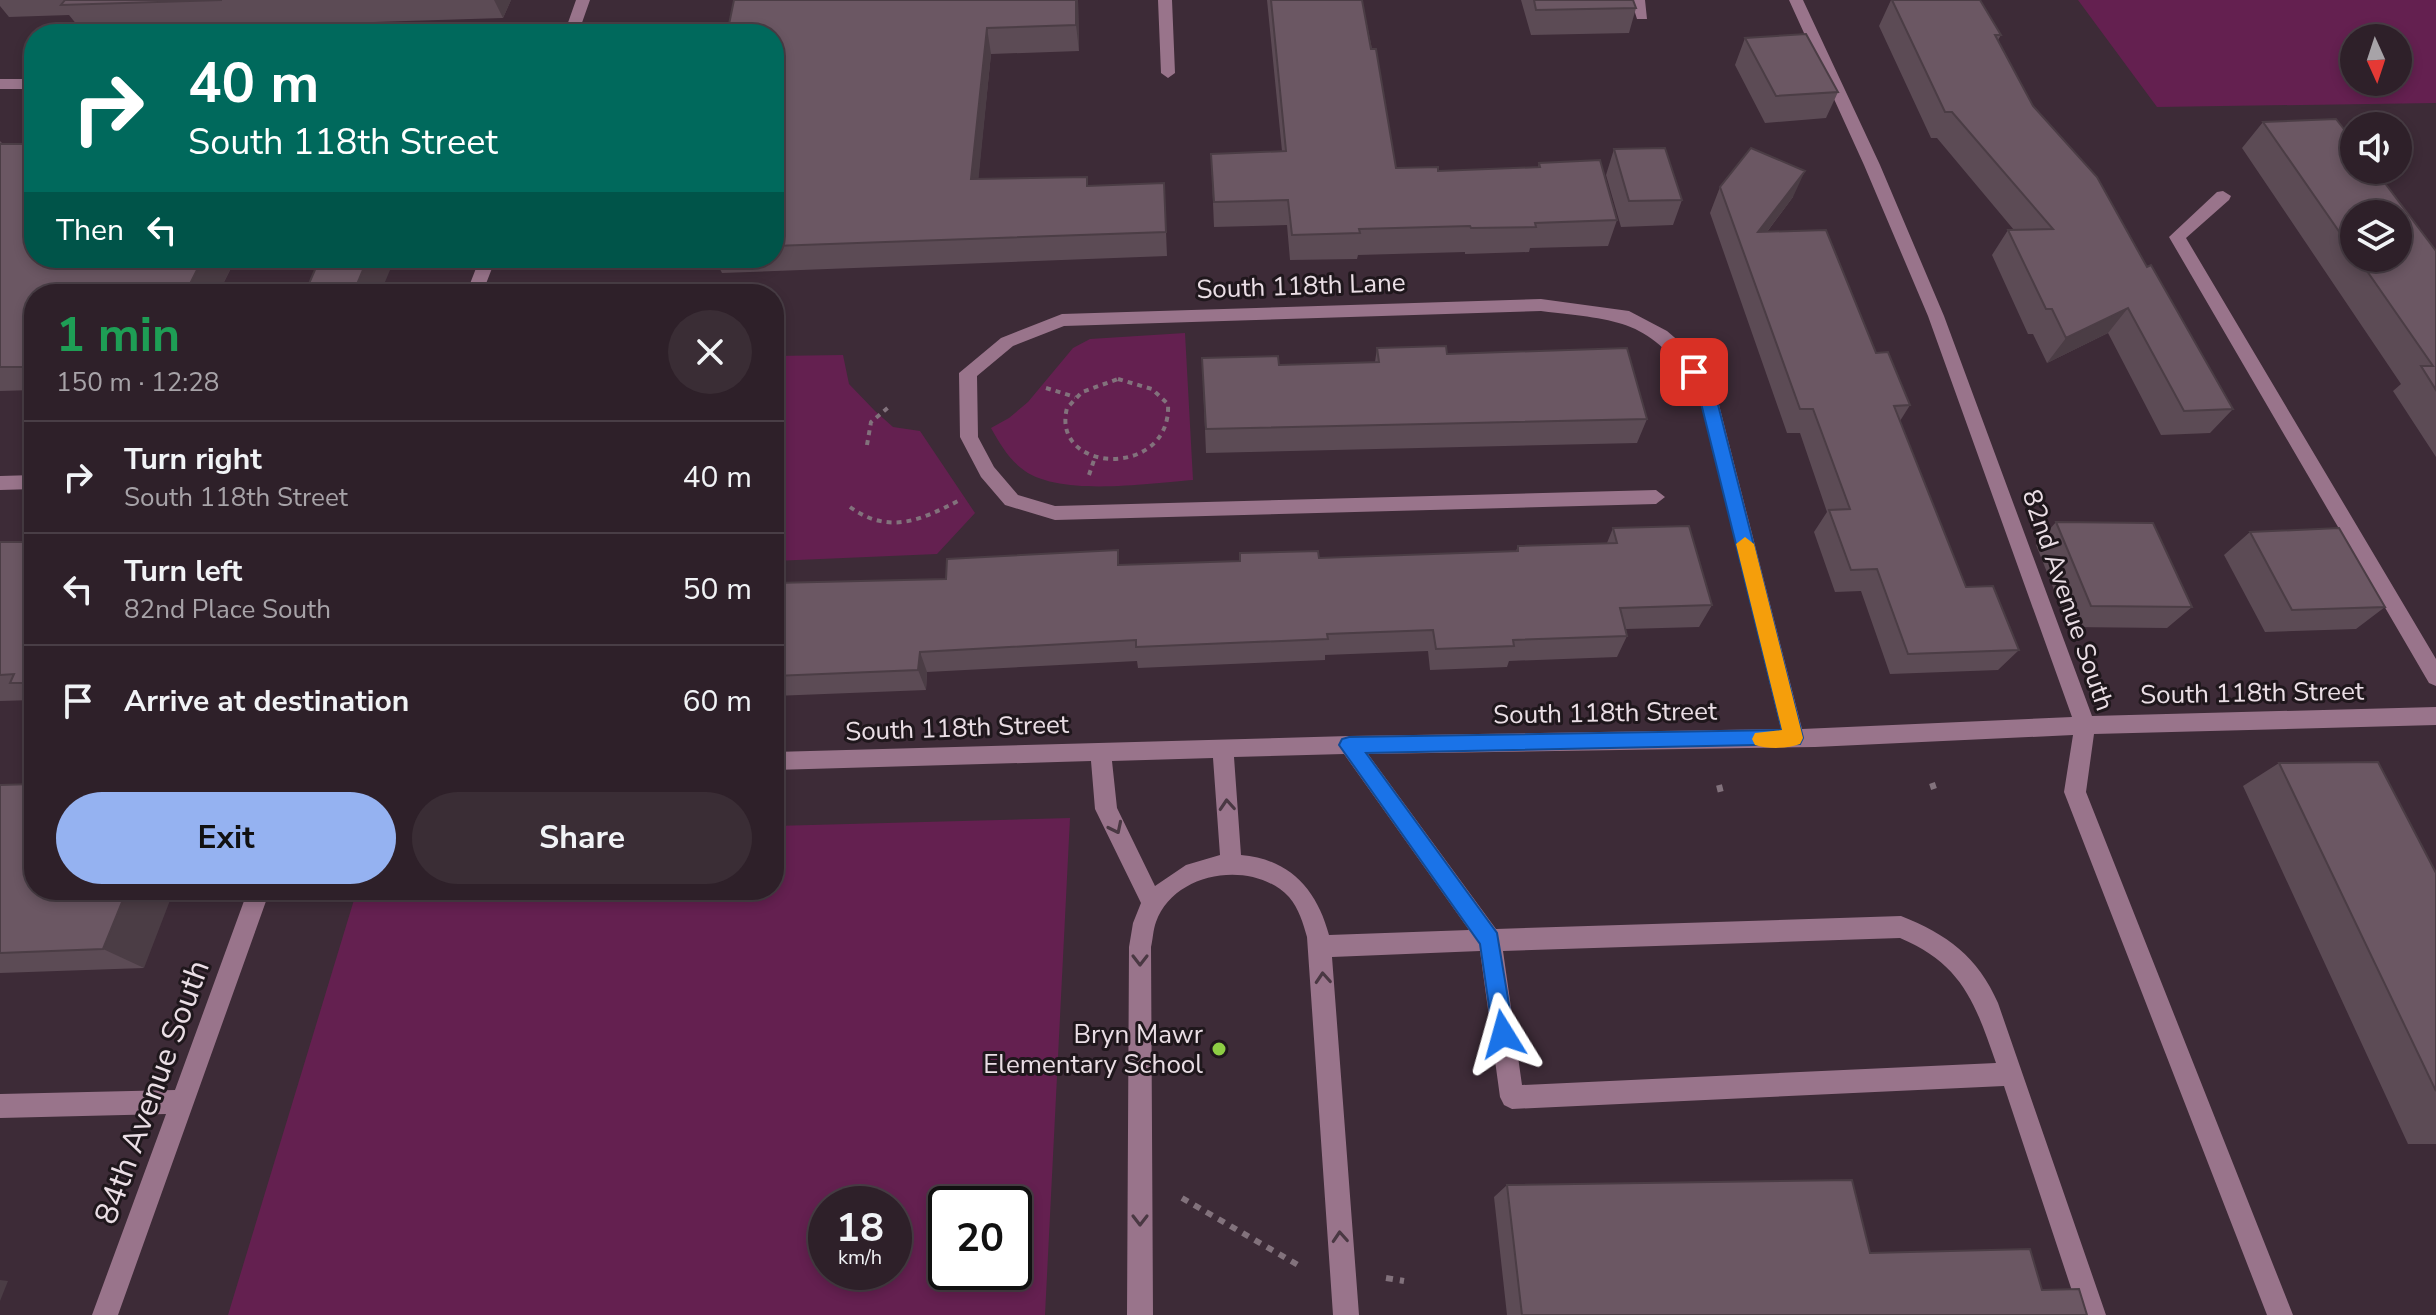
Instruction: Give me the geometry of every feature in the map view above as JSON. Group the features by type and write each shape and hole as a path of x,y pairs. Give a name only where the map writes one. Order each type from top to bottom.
{"street":[{"path":"575,24 583,0"},
{"path":"1165,0 1168,73"},
{"path":"1638,0 1642,16"},
{"name":"82nd Avenue South","path":"1796,0 1872,165 1936,316 2085,725 2075,792 2280,1315"},
{"path":"0,84 24,84"},
{"path":"2223,196 2177,237 2436,677"},
{"name":"South 118th Lane","path":"995,482 969,437 968,373 1007,342 1062,320 1541,305 1623,315 1661,335 1682,354 1706,389 1794,738"},
{"path":"0,483 24,482"},
{"path":"995,482 1012,500 1055,513 1656,497"},
{"name":"South 118th Street","path":"784,761 1349,745 1794,738 2085,725 2436,716"},
{"path":"1349,745 1490,940 1512,1097 2012,1074"},
{"path":"1223,749 1231,862"},
{"path":"1101,752 1106,809 1154,906"},
{"path":"1140,1315 1140,947 1148,912 1172,886 1198,867 1231,862 1262,869 1289,882 1305,901 1315,922 1320,946 1346,1315"},
{"name":"84th Avenue South","path":"105,1315 255,900"},
{"path":"1320,946 1901,927 1933,938 1964,965 1978,983 2093,1315"},
{"path":"0,1106 182,1102"}],"path":[{"path":"1118,379 1138,382 1155,390 1166,402 1170,418 1166,433 1154,446 1137,456 1116,459 1095,457 1078,448 1067,435 1064,419 1075,397 1098,382 1118,379"},
{"path":"1046,388 1075,397"},
{"path":"867,445 865,431 872,420 890,406"},
{"path":"850,507 863,519 879,523 908,522 928,517 995,482"},
{"path":"1719,785 1721,793"},
{"path":"1177,1196 1303,1268 1404,1281"}],"shaded area":[{"path":"2078,0 2436,0 2436,103 2157,107"},
{"path":"1185,333 1193,480 1104,486 1056,483 1021,468 1008,455 991,428 1028,402 1073,348 1090,339"},
{"path":"843,355 849,384 875,411 893,427 920,431 975,513 937,554 784,561 784,356"},
{"path":"1070,818 1045,1315 228,1315 354,900 784,900 784,826"}],"building":[{"path":"65,0 222,0 61,5"},
{"path":"734,0 1076,0 1076,25 987,28 971,179 1087,177 1087,186 1164,183 1166,232 784,246 784,24 729,24"},
{"path":"1271,0 1362,0 1371,49 1376,49 1396,168 1438,167 1438,171 1540,167 1539,163 1600,160 1617,220 1535,223 1536,227 1359,229 1360,233 1292,235 1288,200 1214,202 1211,154 1286,151"},
{"path":"1534,0 1633,0 1636,8 1536,10"},
{"path":"1892,0 1980,0 2001,35 1995,35 2033,106 2097,177 2233,409 2184,411 2128,308 2066,338 2052,309 2046,309 2008,230 2053,229 1952,112 1945,112"},
{"path":"1806,34 1838,92 1776,96 1745,38"},
{"path":"2336,119 2340,124 2340,184 2386,184 2398,200 2340,200 2340,233 2263,122"},
{"path":"0,144 24,144 24,268 198,268 190,284 24,284 24,367 0,367"},
{"path":"1665,148 1682,200 1629,201 1614,149"},
{"path":"1751,148 1805,171 1758,232 1826,230 1876,353 1888,352 1910,405 1894,406 1966,587 1993,586 2019,650 1908,654 1877,569 1851,570 1829,510 1850,509 1813,409 1800,409 1720,187"},
{"path":"2412,219 2436,251 2436,390 2421,366 2433,366 2368,272 2412,272"},
{"path":"316,268 364,268 357,284 309,284"},
{"path":"1446,346 1447,354 1627,348 1647,419 1206,429 1202,358 1278,356 1279,365 1379,362 1377,348"},
{"path":"2056,522 2153,523 2192,607 2091,606"},
{"path":"1689,526 1712,605 1620,608 1627,636 1513,640 1514,646 1436,649 1433,630 1327,634 1328,639 1136,647 1136,640 920,652 918,670 784,676 784,583 946,579 947,559 1118,550 1118,565 1240,561 1240,553 1318,551 1319,558 1518,551 1518,546 1617,543 1613,528"},
{"path":"2339,528 2385,607 2292,610 2250,532"},
{"path":"0,542 24,542 24,683 10,683 14,674 0,675"},
{"path":"2378,762 2436,873 2436,1091 2279,763"},
{"path":"24,784 24,900 123,900 103,949 0,953 0,785"},
{"path":"1852,1180 1870,1253 2030,1249 2042,1290 2079,1289 2087,1315 1522,1315 1507,1185"}],"slow traffic":[{"path":"1745,544 1794,738 1761,739"}],"place":[{"name":"Bryn Mawr Elementary School","path":"1219,1049"}],"route":[{"path":"1503,1034 1490,940 1349,745 1794,738 1706,389 1694,372"}]}
